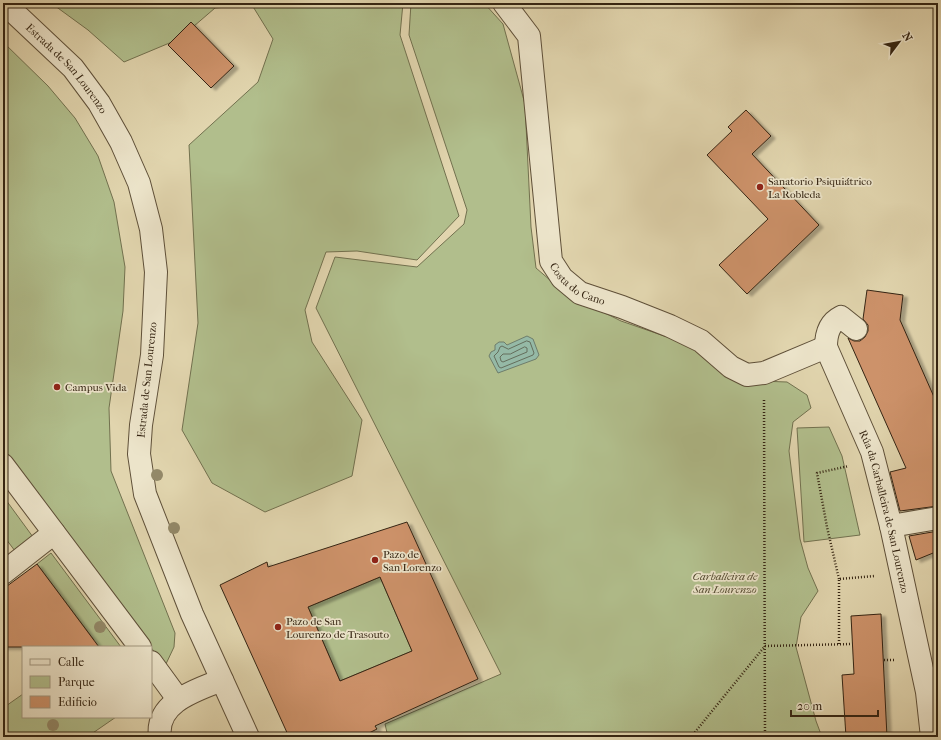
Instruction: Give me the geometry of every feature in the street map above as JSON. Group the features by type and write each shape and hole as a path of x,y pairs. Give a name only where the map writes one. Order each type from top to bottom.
{"street":[{"name":"Estrada de San Lourenzo","path":"4,3 73,68 99,103 121,142 139,183 152,229 156,272 152,356 141,426 139,454 145,494 192,614 248,737"},
{"name":"Costa do Cano","path":"504,3 529,36 551,261 562,278 580,293 664,323 701,341 731,367 747,375 772,370 826,347"},
{"path":"826,347 826,337 835,320 841,317 856,330"},
{"name":"Rúa da Carballeira de San Lourenzo","path":"826,347 872,452 891,526 927,692 932,737"},
{"path":"3,465 139,646"},
{"path":"891,526 938,518"},
{"path":"3,573 54,533"},
{"path":"152,663 178,699"},
{"path":"159,735 162,719 168,708 178,699 222,680"}],"path":[{"path":"766,737 765,646 772,370"},
{"path":"839,644 839,579 817,473 844,467"},
{"path":"839,579 881,575"},
{"path":"691,737 765,646 852,644"}],"green space":[{"path":"51,3 403,3 400,35 459,216 417,260 357,251 326,252 305,310 312,342 362,420 352,476 265,512 212,483 182,430 198,323 189,145 258,82 273,39 252,5 215,8 179,39 124,62 88,30"},
{"name":"Carballeira de San Lourenzo","path":"411,3 484,3 503,24 525,104 531,227 536,268 565,293 621,321 699,348 759,381 787,382 807,395 811,408 793,422 789,451 800,539 808,568 818,591 801,617 796,647 816,721 822,737 388,737 385,724 501,674 316,308 335,257 417,267 464,224 467,210 409,35"},
{"name":"Campus Vida","path":"3,42 48,86 75,118 98,156 114,202 125,267 123,311 109,408 111,471 175,633 174,647 165,666 152,649 152,646 150,646 3,451 3,292 6,265 3,256"},
{"path":"829,427 842,456 860,535 804,542 797,428"},
{"path":"3,496 33,537 15,551 3,535"},
{"path":"51,553 120,646 87,646 94,640 37,564"},
{"path":"380,577 412,651 340,681 308,607"},
{"path":"22,695 22,718 115,718 87,737 12,737 3,725 3,708"}],"water":[{"path":"527,336 533,339 539,355 536,359 498,373 489,356 491,352 495,350 495,345 499,342 504,342 507,345"}],"building":[{"path":"191,22 234,66 211,88 168,45"},
{"name":"Sanatorio Psiquiátrico La Robleda","path":"746,110 771,136 752,154 819,225 747,294 719,265 768,219 707,155 732,131 728,127"},
{"path":"867,290 903,295 900,320 938,406 938,506 900,511 890,472 906,468 848,338 854,341 860,341 865,337 868,331 868,325 863,319"},
{"name":"Pazo de San Lourenzo de Trasouto","path":"407,522 478,679 375,726 377,729 361,737 289,737 220,585 267,562 268,567","holes":["380,577 412,651 340,681 308,607"]},
{"path":"938,531 938,551 916,560 909,536"},
{"path":"37,564 98,646 3,647 3,589"},
{"path":"881,614 887,737 846,737 842,675 854,674 851,616"}],"place":[{"name":"Sanatorio Psiquiátrico La Robleda","path":"760,187"},
{"name":"Campus Vida","path":"57,387"},
{"name":"Pazo de San Lorenzo","path":"375,560"},
{"name":"Pazo de San Lourenzo de Trasouto","path":"278,627"}]}
